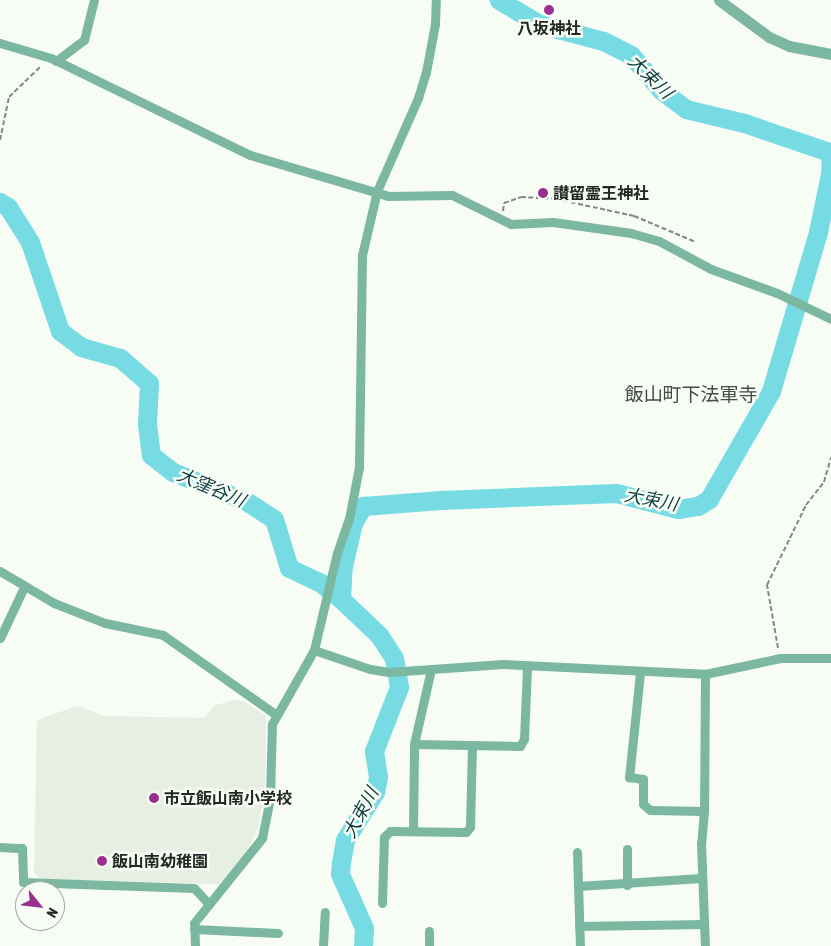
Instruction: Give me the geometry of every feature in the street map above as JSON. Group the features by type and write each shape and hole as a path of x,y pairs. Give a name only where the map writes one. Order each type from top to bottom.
{"street":[{"path":"53,60 84,40 94,0"},
{"path":"195,946 194,923 262,838 268,814 272,724 275,714 314,650 328,589 349,519 359,467 362,255 377,191 418,98 435,24 436,0"},
{"path":"720,0 769,37 789,46 831,54"},
{"path":"0,43 53,60 250,155 403,197 452,195 511,224 553,222 631,233 659,241 711,269 795,302 831,319"},
{"path":"0,571 24,587 54,603 105,623 163,635 275,714"},
{"path":"0,638 24,587"},
{"path":"314,650 370,669 390,672 503,664 705,674 780,658 831,658"},
{"path":"414,744 520,746 524,739 527,666"},
{"path":"413,831 414,744 431,669"},
{"path":"640,672 629,777 643,779 643,804 650,810 704,810"},
{"path":"705,674 702,878 705,946"},
{"path":"382,903 384,837 390,831 466,832 470,827 472,745"},
{"path":"0,848 22,848 23,882 194,888 209,904"},
{"path":"627,849 627,885"},
{"path":"577,852 580,946"},
{"path":"578,886 627,885 702,878"},
{"path":"323,946 325,912"},
{"path":"580,926 704,924"},
{"path":"194,929 278,933"},
{"path":"429,931 429,946"}],"path":[{"path":"0,140 9,97 17,86 53,60"},
{"path":"503,212 504,203 521,197 556,199 634,216 696,242"},
{"path":"780,658 767,585 806,505 824,482 831,457"}],"shaded area":[{"path":"236,700 244,701 266,716 265,807 261,809 259,826 244,857 220,884 41,879 34,873 37,720 77,706 105,716 204,718 215,705"}],"waterway":[{"name":"大束川","path":"341,599 343,566 353,523 363,506 441,500 616,493 678,509 698,506 709,499 771,391 818,232 830,174 831,157 826,151 744,123 686,109 661,90 631,55 603,41 539,24 499,0"},
{"name":"大窪谷川","path":"0,202 8,207 30,242 60,331 81,347 120,358 149,383 147,424 151,455 173,472 246,501 274,519 289,568 321,583 341,599 379,635 394,658 399,687 374,751 378,777 375,792 345,840 341,862 340,874 364,928 363,946"}],"place":[{"name":"八坂神社","path":"549,10"},
{"name":"讃留霊王神社","path":"543,193"},
{"name":"市立飯山南小学校","path":"154,798"},
{"name":"飯山南幼稚園","path":"102,861"}],"district":[{"name":"飯山町下法軍寺","path":"691,395"}]}
